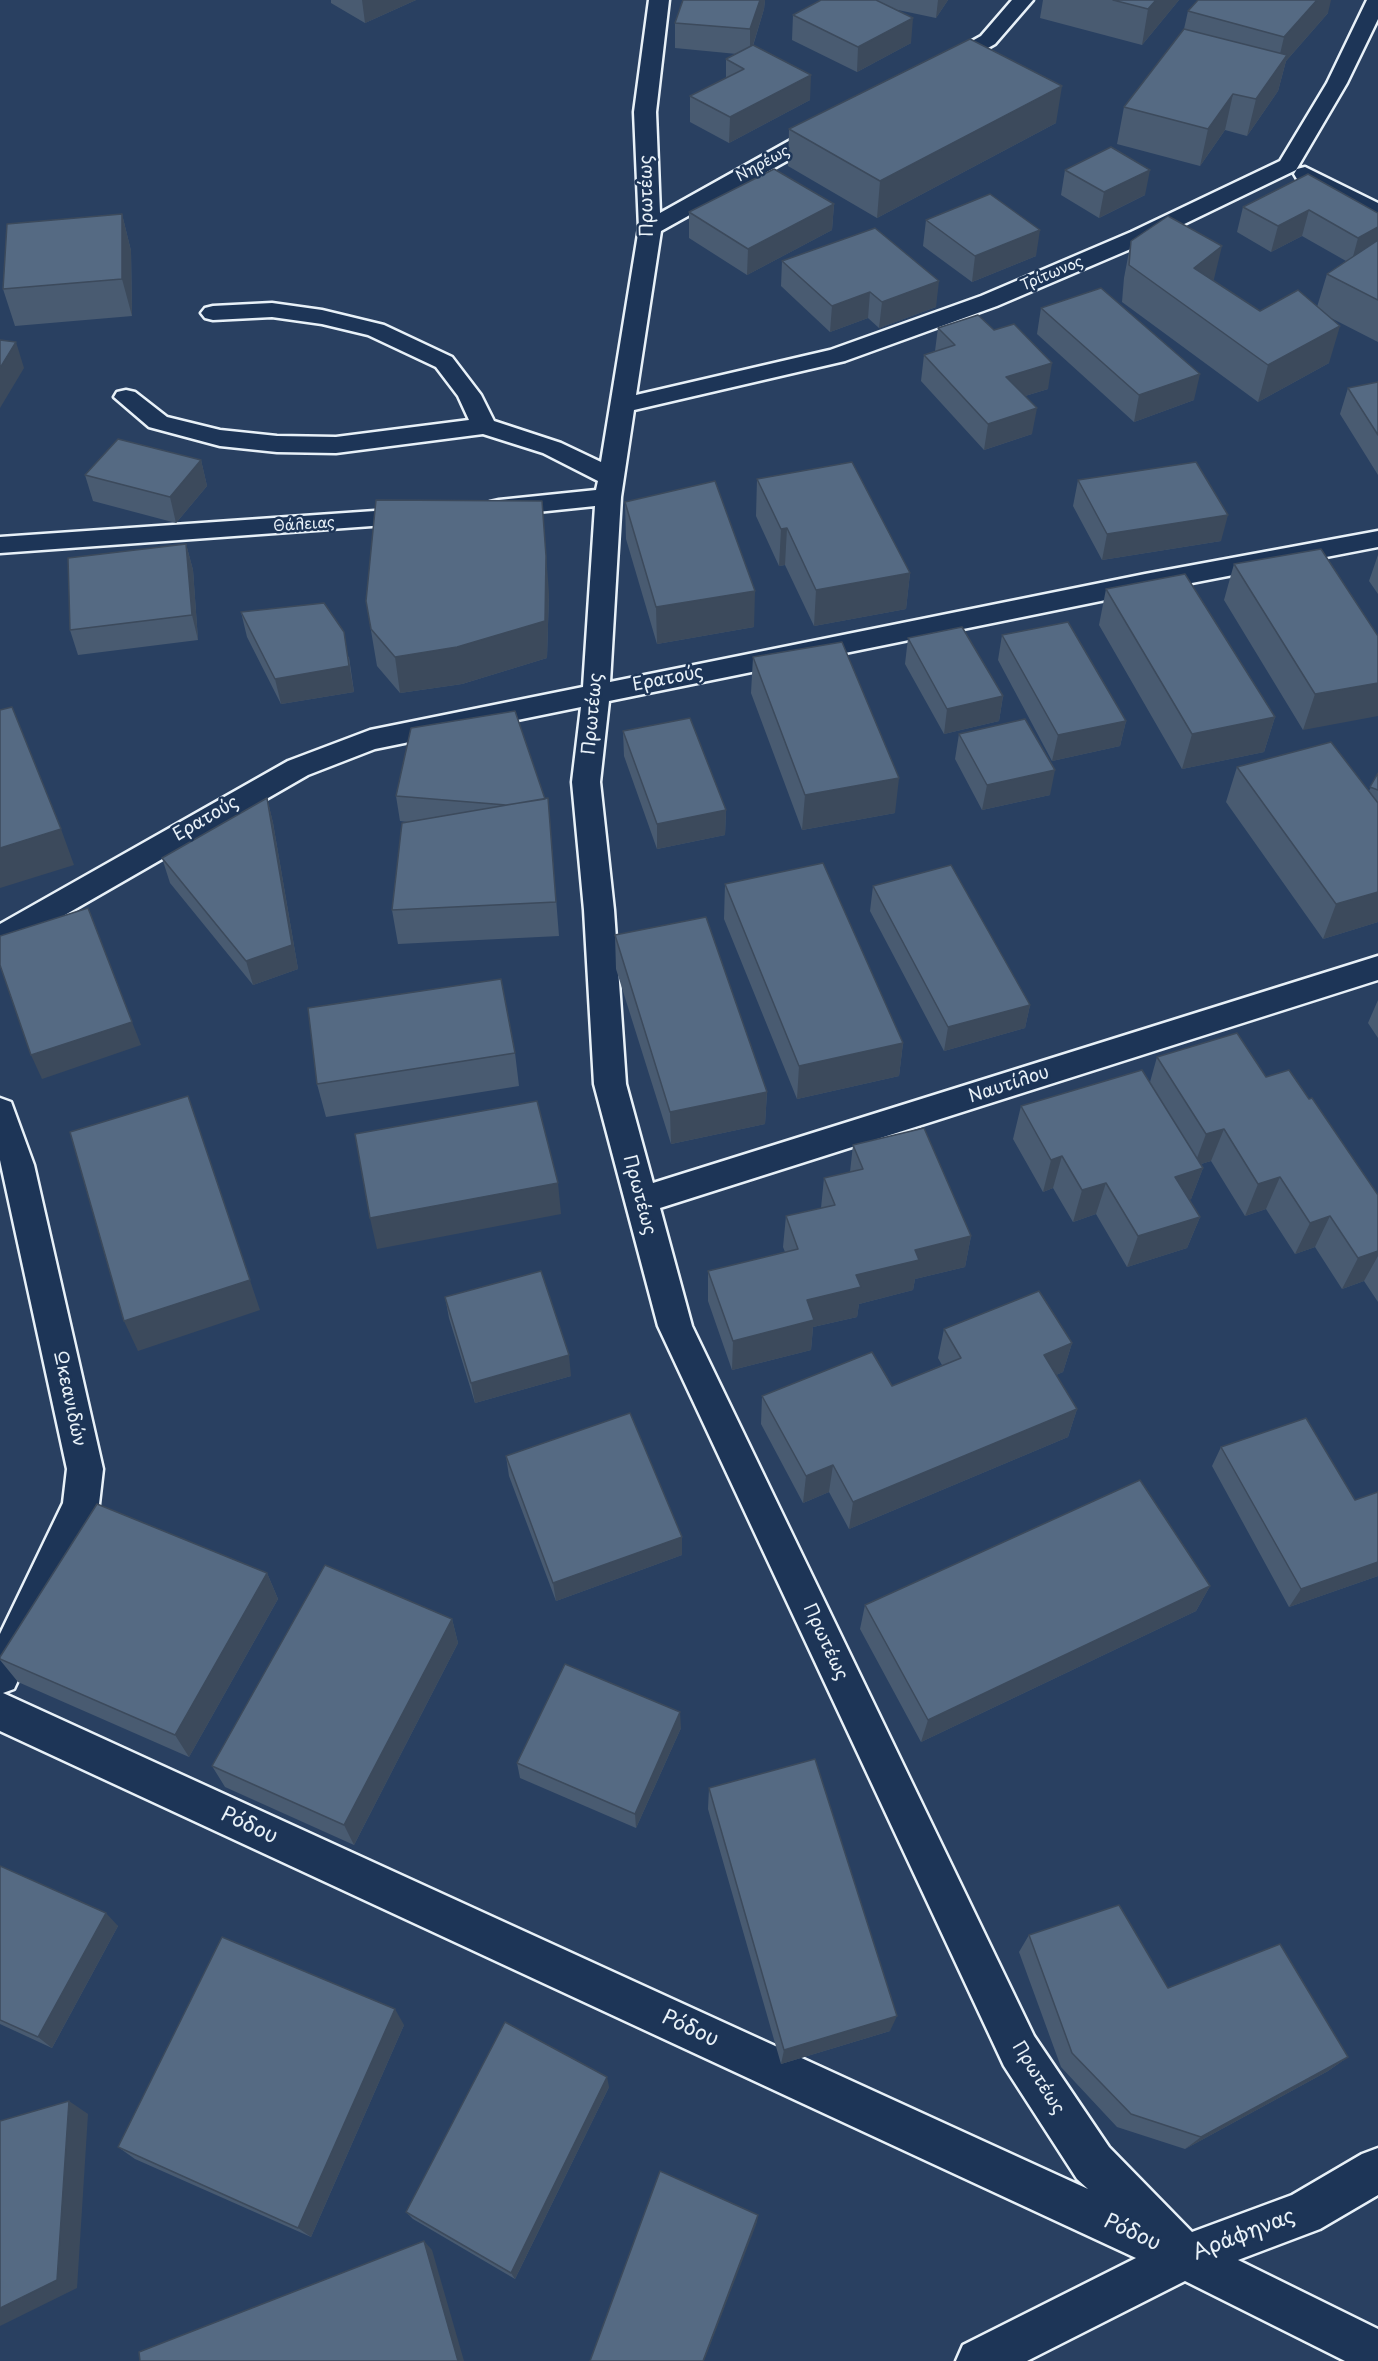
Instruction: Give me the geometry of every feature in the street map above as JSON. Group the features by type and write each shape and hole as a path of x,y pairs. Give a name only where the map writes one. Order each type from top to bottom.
{"street":[{"name":"Πρωτέως","path":"659,0 645,112 650,228 610,487 596,694 586,782 599,910 610,1084 675,1326 1019,2051 1093,2163 1185,2258"},
{"path":"920,79 988,40 1023,0"},
{"path":"1372,3 1337,84 1288,165 1378,212"},
{"name":"Νηρέως","path":"650,228 849,118"},
{"name":"Τρίτωνος","path":"624,405 859,349 999,297 1138,237 1288,165"},
{"path":"213,314 272,310 322,317 376,330 444,362 469,395 484,426"},
{"path":"126,398 158,422 220,438 277,444 336,445 484,426 552,448 610,487"},
{"path":"478,510 610,487"},
{"name":"Θάλειας","path":"0,545 442,514"},
{"name":"Ερατούς","path":"0,938 298,768 370,740 1133,585 1378,539"},
{"name":"Ναυτίλου","path":"640,1201 1378,968"},
{"name":"Ωκεανιδών","path":"0,1111 18,1166 85,1476 81,1503 0,1676"},
{"name":"Ρόδου","path":"0,1711 1185,2258 1378,2353"},
{"name":"Αράφηνας","path":"979,2361 1185,2258 1305,2213 1378,2170"}],"building":[{"path":"683,0 760,0 750,29 675,23"},
{"path":"821,0 876,0 913,18 858,47 793,15"},
{"path":"1113,0 1156,0 1148,9"},
{"path":"1198,0 1317,0 1284,37 1188,11"},
{"path":"1184,29 1287,55 1256,99 1233,94 1208,129 1124,107"},
{"path":"970,39 1062,86 880,181 789,129"},
{"path":"753,45 811,75 730,117 690,96 744,69 726,59"},
{"path":"1111,147 1150,170 1104,192 1065,170"},
{"path":"774,169 834,204 748,249 689,212"},
{"path":"1308,174 1378,213 1378,227 1358,238 1309,210 1278,226 1243,207"},
{"path":"990,194 1040,230 975,256 926,220"},
{"path":"122,214 122,279 3,289 7,224"},
{"path":"1168,216 1222,246 1194,268 1260,311 1298,290 1340,326 1268,365 1129,265 1131,241"},
{"path":"875,228 939,281 882,302 870,292 832,306 782,261"},
{"path":"1378,240 1378,300 1327,274"},
{"path":"1101,288 1200,374 1139,395 1041,308"},
{"path":"978,315 994,330 1014,324 1052,363 1006,377 1037,408 988,424 924,355 955,345 938,328"},
{"path":"0,340 16,342 0,368"},
{"path":"1378,382 1378,435 1348,388"},
{"path":"118,439 201,460 170,497 85,475"},
{"path":"852,462 910,573 816,590 787,528 781,529 757,479"},
{"path":"1196,462 1228,515 1107,534 1078,480"},
{"path":"715,481 755,591 656,607 625,502"},
{"path":"376,500 542,501 546,556 545,621 457,647 395,657 371,629 366,601"},
{"path":"186,544 192,615 70,630 68,558"},
{"path":"1321,549 1378,636 1378,683 1315,694 1234,564"},
{"path":"1185,574 1275,717 1192,734 1106,589"},
{"path":"324,603 344,632 349,666 275,679 241,612"},
{"path":"1068,622 1126,721 1058,735 1002,635"},
{"path":"962,627 1003,696 947,709 908,638"},
{"path":"842,642 899,778 805,795 753,657"},
{"path":"12,707 61,829 0,848 0,710"},
{"path":"515,711 545,799 506,805 396,796 411,728"},
{"path":"690,718 726,810 657,824 623,731"},
{"path":"1025,719 1055,770 987,785 959,734"},
{"path":"1331,742 1378,803 1378,892 1336,904 1237,767"},
{"path":"1378,773 1378,790 1370,787"},
{"path":"267,798 292,945 246,961 162,858"},
{"path":"548,798 556,902 392,910 402,823"},
{"path":"823,863 903,1043 799,1066 725,884"},
{"path":"951,865 1030,1005 948,1027 873,886"},
{"path":"88,908 132,1022 31,1055 0,965 0,936"},
{"path":"706,917 767,1092 670,1112 615,935"},
{"path":"501,979 515,1053 317,1084 308,1008"},
{"path":"1237,1033 1266,1077 1289,1070 1309,1099 1312,1098 1378,1195 1378,1251 1358,1258 1330,1216 1310,1223 1280,1177 1258,1184 1224,1129 1206,1134 1157,1057"},
{"path":"1142,1070 1203,1168 1175,1177 1200,1217 1138,1236 1106,1183 1082,1190 1062,1156 1051,1160 1021,1106"},
{"path":"188,1096 250,1280 124,1321 70,1132"},
{"path":"537,1101 558,1183 370,1218 355,1134"},
{"path":"924,1128 971,1236 915,1250 919,1260 856,1275 861,1287 807,1300 814,1320 733,1341 708,1271 798,1249 786,1216 835,1205 824,1178 863,1169 853,1145"},
{"path":"541,1271 569,1355 471,1383 445,1297"},
{"path":"1039,1291 1072,1343 1044,1355 1077,1409 853,1502 833,1465 806,1476 762,1396 872,1352 892,1386 961,1358 944,1329"},
{"path":"630,1413 682,1537 553,1583 506,1456"},
{"path":"1306,1418 1355,1500 1378,1492 1378,1562 1301,1589 1221,1447"},
{"path":"1140,1480 1210,1586 928,1720 865,1605"},
{"path":"97,1504 267,1573 175,1735 0,1659"},
{"path":"325,1565 452,1619 344,1825 212,1766"},
{"path":"565,1664 680,1712 635,1814 517,1763"},
{"path":"815,1759 897,2016 784,2050 709,1788"},
{"path":"0,1866 106,1913 38,2037 0,2020"},
{"path":"1119,1905 1168,1988 1280,1944 1348,2057 1201,2137 1131,2114 1072,2053 1029,1935"},
{"path":"222,1937 395,2009 298,2228 118,2147"},
{"path":"505,2022 607,2077 511,2273 406,2212"},
{"path":"69,2101 57,2280 0,2308 0,2121"},
{"path":"660,2171 758,2215 703,2361 590,2361"},
{"path":"424,2241 458,2361 140,2361 139,2352"}]}
